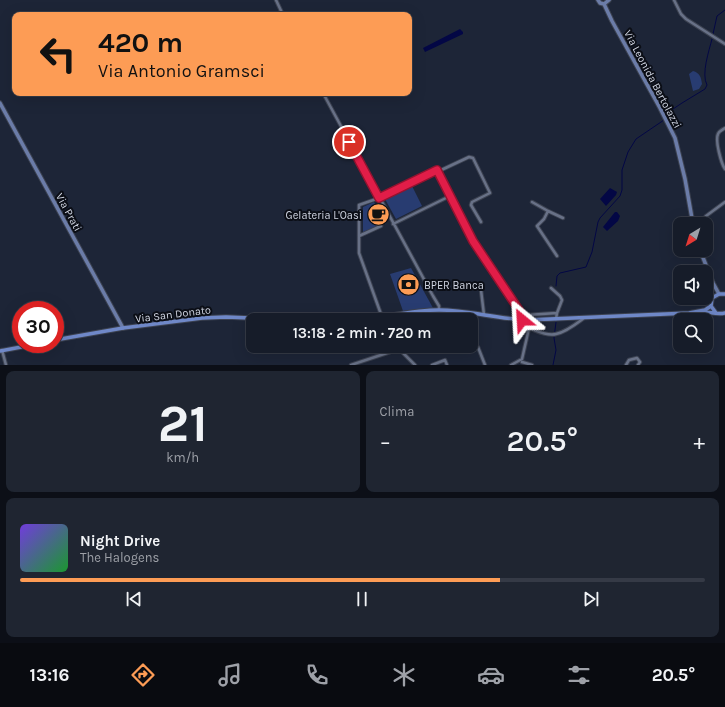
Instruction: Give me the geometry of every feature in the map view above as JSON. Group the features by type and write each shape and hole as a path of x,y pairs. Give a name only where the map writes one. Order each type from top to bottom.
{"main road":[{"path":"713,297 719,294 725,294"},
{"path":"696,312 705,310 711,306 716,313"},
{"path":"414,313 439,310 533,320 696,312 725,313"},
{"name":"Via San Donato","path":"64,338 123,328 202,318 246,318"},
{"path":"1,351 12,349"}],"street":[{"path":"276,0 282,12"},
{"path":"598,0 600,3 604,4 609,1"},
{"path":"674,0 681,14 686,19 725,44"},
{"name":"Via Leonida Bertolazzi","path":"609,1 609,15"},
{"name":"Via Leonida Bertolazzi","path":"604,4 675,138 692,217"},
{"path":"326,96 379,198 437,303 439,310"},
{"name":"Via Prati","path":"0,103 123,328"},
{"path":"725,128 718,133 717,141 725,169"},
{"path":"381,313 359,253 359,205 379,198 437,170 437,172 469,157 473,158 490,193 472,202 471,205 480,222"},
{"path":"437,172 473,241 529,328 554,335 585,317"},
{"path":"393,224 450,196"},
{"path":"532,202 563,218"},
{"path":"705,217 725,202"},
{"path":"548,210 544,218 537,226 557,256"},
{"path":"359,236 381,226"},
{"path":"713,285 719,294"},
{"path":"475,287 480,288 481,290 484,315"},
{"path":"551,288 560,296 562,300 556,318"},
{"path":"522,319 557,313"},
{"path":"522,319 529,328"},
{"path":"522,362 529,328 533,320"},
{"path":"478,347 485,365"},
{"path":"1,351 6,365"},
{"path":"351,365 387,353"},
{"path":"403,353 415,365"},
{"path":"626,365 629,360 637,358 640,362 638,365"},
{"path":"432,365 445,360 447,365"},
{"path":"511,365 522,362 532,365"}],"shaded area":[{"path":"460,29 463,34 425,52 423,48"},
{"path":"693,71 700,76 702,84 699,89 693,91 689,74"},
{"path":"412,186 422,206 396,219 385,199"},
{"path":"610,188 617,192 606,206 600,199"},
{"path":"374,202 386,223 363,233 363,207"},
{"path":"615,212 617,212 620,216 618,221 607,231 603,227"},
{"path":"411,268 433,308 403,311 390,274"}],"waterway":[{"path":"713,34 717,16 725,10"},
{"path":"667,117 673,109 705,89 707,85 705,80 705,69 712,39"},
{"path":"556,286 557,276 560,273 586,267 592,252 598,222 620,196 622,190 622,170 628,152 636,139 664,120"},
{"path":"553,365 556,350 554,338 556,322"}],"place":[{"name":"Gelateria L'Oasi","path":"378,215"},
{"name":"BPER Banca","path":"409,285"}],"route":[{"path":"349,142 379,198 437,170 473,241 500,284 521,313 523,317 522,320"}]}
